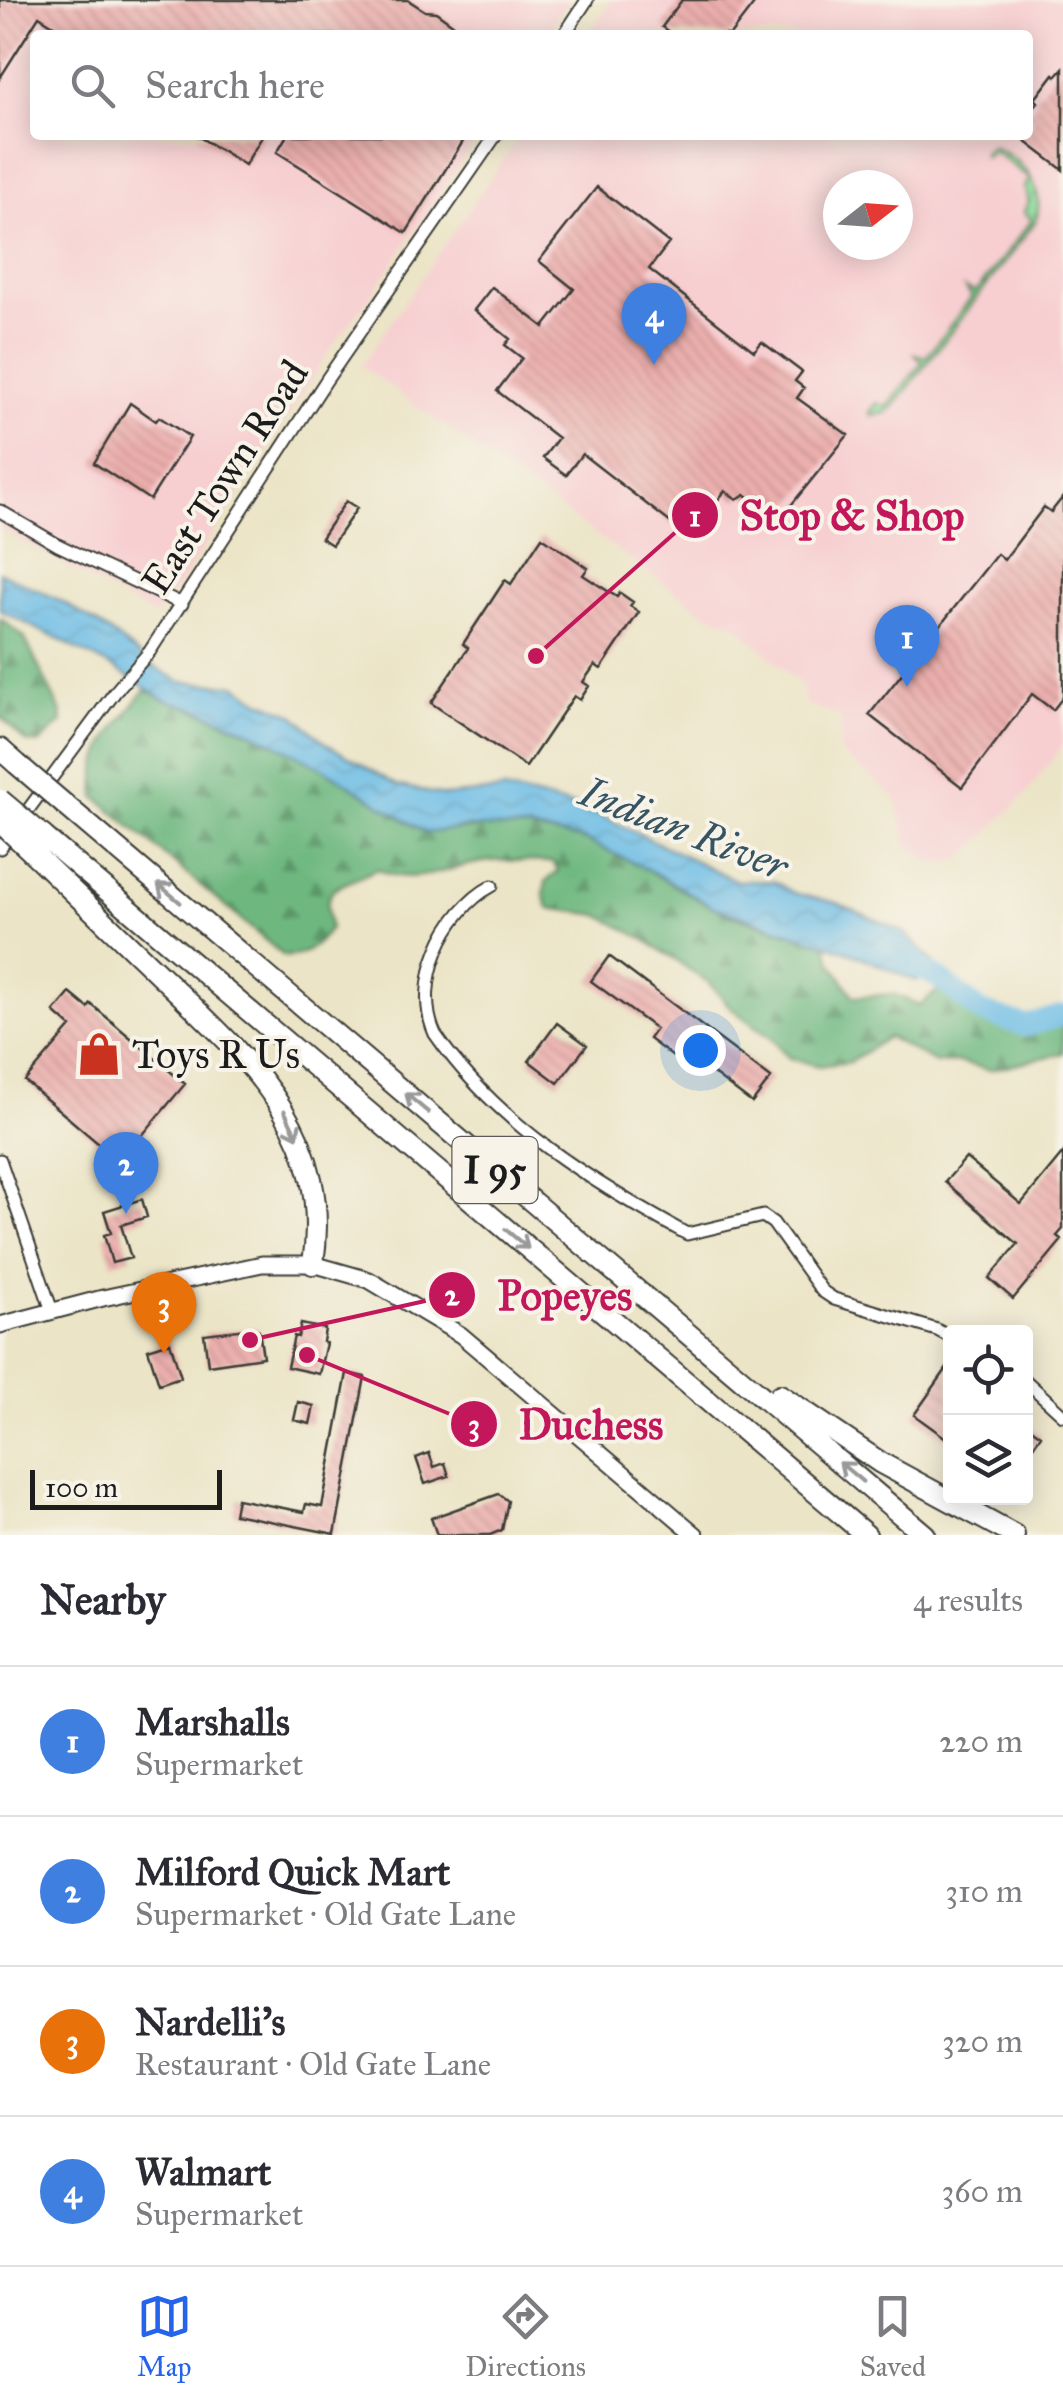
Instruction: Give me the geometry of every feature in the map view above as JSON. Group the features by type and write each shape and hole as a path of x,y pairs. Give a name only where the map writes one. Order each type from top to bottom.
{"highway":[{"name":"I 95","path":"0,750 926,1535"},
{"name":"I 95","path":"0,800 37,844 866,1535"},
{"path":"0,822 37,844 263,1078 292,1124 308,1170 318,1230 314,1264"},
{"path":"591,1251 804,1414 881,1463 1014,1535"}],"main road":[{"path":"0,1326 262,1264 314,1264 369,1280 461,1334 696,1535"}],"street":[{"path":"567,30 587,0"},
{"name":"East Town Road","path":"0,848 150,651 327,379 493,140"},
{"path":"0,511 58,545 182,604"},
{"path":"492,886 465,905 453,922 441,946 426,999 428,1021 435,1034 495,1106 524,1132 648,1213 688,1234 764,1216 822,1291 834,1299 943,1334"},
{"path":"0,1160 52,1311"},
{"path":"1033,1388 1063,1415"}],"shaded area":[{"path":"0,0 569,0 549,30 30,30 30,140 476,140 378,286 329,351 184,578 155,616 0,528"},
{"path":"612,0 1063,0 1063,745 1026,794 961,860 931,863 908,846 896,798 841,753 840,715 805,705 801,685 736,625 705,613 361,366 517,140 1033,140 1033,30 591,30"}],"green space":[{"path":"992,146 1022,167 1035,186 1036,221 895,405 886,413 871,415 877,403 887,407 922,362 915,354 926,357 972,297 965,288 976,292 1032,220 1024,212 1029,201 1024,187 1030,179 994,151 984,157 983,153"},
{"path":"0,618 24,637 61,712 62,722 39,744 26,742 0,716"},
{"path":"145,690 252,732 321,767 426,833 486,827 527,828 587,840 722,911 826,944 832,963 854,997 893,994 920,1005 954,984 1016,1028 1063,1021 1063,1053 989,1070 959,1062 936,1063 888,1037 850,1062 819,1066 789,1058 771,1038 731,1008 708,982 642,938 599,915 549,908 544,895 546,881 558,872 553,862 490,861 405,877 377,869 333,889 327,903 330,929 310,949 284,956 96,797 102,751"}],"water":[{"path":"0,572 59,600 182,682 236,685 260,701 293,714 327,744 397,785 445,796 505,790 587,809 737,881 774,881 794,893 837,903 904,932 938,967 916,981 852,953 713,907 653,872 585,840 530,829 470,827 426,833 321,767 252,732 165,700 114,668 0,610"}],"building":[{"path":"0,0 408,0 454,25 453,30 61,30 39,16 0,78"},
{"path":"682,0 757,0 734,30 662,27"},
{"path":"1063,68 1063,170 1024,140 1033,140 1033,108 1038,102 1035,99"},
{"path":"204,140 260,140 245,165"},
{"path":"284,140 464,140 406,233 277,152"},
{"path":"597,187 669,243 649,269 754,351 762,342 802,372 795,381 804,388 797,398 848,435 779,520 745,494 737,499 725,491 689,537 582,454 566,475 543,458 558,438 497,391 522,358 505,345 510,339 474,310 492,287 544,327 574,289 539,261"},
{"path":"130,403 190,437 150,500 94,463"},
{"path":"1063,497 1063,697 1053,710 1032,694 962,787 869,715 997,554 1004,560 1044,507 1051,512"},
{"path":"346,501 357,508 332,545 321,538"},
{"path":"542,537 588,568 583,575 617,597 620,593 639,612 601,669 595,665 583,682 589,686 580,700 574,696 526,767 431,703 468,648 463,644 505,580 511,584"},
{"path":"609,956 771,1078 752,1103 687,1054 680,1062 649,1039 656,1029 591,981"},
{"name":"Toys R Us","path":"70,993 88,1008 91,1004 185,1084 120,1162 25,1081 71,1027 54,1012"},
{"path":"557,1023 587,1045 558,1083 529,1061"},
{"path":"1063,1153 1063,1229 1057,1236 1062,1240 1013,1299 989,1278 1018,1244 945,1182 966,1158 1021,1204"},
{"path":"142,1199 147,1217 121,1225 131,1258 112,1263 104,1235 111,1233 104,1211"},
{"path":"301,1324 325,1329 319,1374 287,1367"},
{"path":"259,1330 263,1357 208,1365 204,1334"},
{"path":"170,1342 181,1377 159,1384 148,1349"},
{"path":"347,1373 365,1377 335,1534 234,1514 237,1499 304,1512 306,1504 322,1507"},
{"path":"943,1374 943,1436 914,1415"},
{"path":"298,1402 314,1406 310,1424 294,1420"},
{"path":"1033,1429 1041,1435 1033,1447"},
{"path":"429,1453 434,1467 445,1463 449,1476 425,1484 416,1458"},
{"path":"499,1494 508,1501 502,1530 490,1535 437,1535 431,1518"}],"waterway":[{"name":"Indian River","path":"902,958 939,978 981,1012 1026,1026 1063,1015"}],"place":[{"name":"Walmart","path":"654,365"},
{"name":"Stop & Shop","path":"536,656"},
{"name":"Marshalls","path":"907,687"},
{"name":"Toys R Us","path":"99,1054"},
{"name":"Milford Quick Mart","path":"126,1214"},
{"name":"Popeyes","path":"250,1340"},
{"name":"Nardelli’s","path":"164,1354"},
{"name":"Duchess","path":"307,1355"}]}
